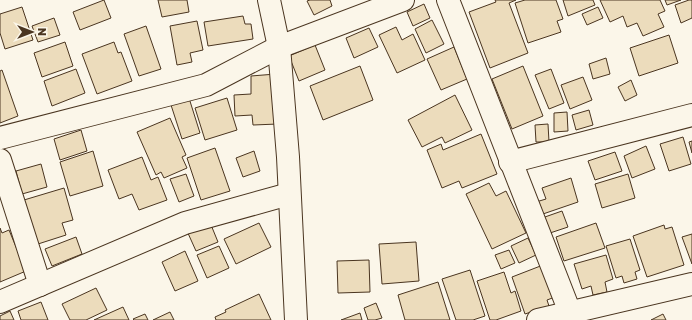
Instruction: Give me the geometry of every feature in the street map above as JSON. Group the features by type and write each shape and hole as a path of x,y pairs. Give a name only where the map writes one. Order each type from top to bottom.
{"street":[{"path":"269,0 279,47 296,320"},
{"path":"0,138 206,85 279,47 403,0"},
{"path":"448,0 510,162 572,316"},
{"path":"510,162 692,115"},
{"path":"0,160 40,285"},
{"path":"0,302 185,223 289,194"},
{"path":"538,320 572,316 692,284"}],"building":[{"path":"104,0 111,18 80,30 73,12"},
{"path":"158,0 187,0 189,12 162,17"},
{"path":"330,0 332,6 314,15 307,1"},
{"path":"495,0 516,0 509,3 528,53 490,68 469,12 496,2"},
{"path":"525,0 556,0 563,19 557,21 561,32 528,43 515,3"},
{"path":"563,0 593,0 595,5 568,16"},
{"path":"600,0 660,0 665,11 658,14 664,27 643,36 637,23 627,27 623,16 610,22"},
{"path":"665,0 681,0 667,5"},
{"path":"692,0 692,18 681,23 675,5"},
{"path":"424,4 430,18 413,26 407,12"},
{"path":"22,7 33,40 5,49 0,33 0,14"},
{"path":"598,7 603,18 587,25 582,14"},
{"path":"243,16 245,24 251,24 253,39 208,46 204,22"},
{"path":"54,18 60,35 38,42 32,26"},
{"path":"432,20 444,44 426,53 415,29"},
{"path":"197,21 203,50 190,53 192,62 177,65 170,26"},
{"path":"146,26 161,69 139,76 124,34"},
{"path":"396,27 402,40 413,34 425,60 397,73 379,35"},
{"path":"369,28 378,47 354,58 346,38"},
{"path":"669,35 678,63 639,76 630,48"},
{"path":"65,42 73,66 42,77 34,53"},
{"path":"114,42 118,53 121,52 132,81 97,94 82,54"},
{"path":"315,45 325,70 299,81 289,56"},
{"path":"454,47 467,79 441,90 427,59"},
{"path":"606,58 610,74 593,79 589,64"},
{"path":"360,66 373,100 323,120 310,86"},
{"path":"523,66 543,116 512,129 492,79"},
{"path":"76,69 85,93 52,106 44,81"},
{"path":"551,69 564,103 549,109 535,75"},
{"path":"2,70 18,116 0,123 0,71"},
{"path":"276,74 278,124 253,125 252,115 235,116 234,95 251,94 251,76"},
{"path":"583,77 592,100 570,109 561,85"},
{"path":"631,80 637,95 625,101 618,87"},
{"path":"455,95 472,130 445,143 442,137 422,147 408,120"},
{"path":"189,98 200,133 182,139 171,105"},
{"path":"227,98 237,130 205,140 195,108"},
{"path":"589,110 593,125 576,130 572,115"},
{"path":"567,112 568,131 554,132 554,113"},
{"path":"170,118 186,155 182,157 187,168 164,178 161,172 156,175 137,132"},
{"path":"548,124 549,142 536,142 535,125"},
{"path":"81,130 87,151 60,160 54,139"},
{"path":"481,134 497,174 462,188 459,181 442,188 427,150 441,144 443,150"},
{"path":"683,137 691,164 669,171 660,144"},
{"path":"692,141 692,153 689,142"},
{"path":"646,146 655,169 632,178 624,156"},
{"path":"215,148 230,191 201,200 187,158"},
{"path":"93,151 103,186 70,196 60,162"},
{"path":"254,151 260,171 243,177 236,158"},
{"path":"615,152 622,171 595,180 588,161"},
{"path":"142,157 151,180 158,177 167,200 139,210 132,194 119,199 108,170"},
{"path":"41,164 47,187 22,194 16,171"},
{"path":"186,174 194,196 179,202 170,179"},
{"path":"628,174 635,198 602,208 595,184"},
{"path":"571,178 578,202 540,215 536,202 546,199 542,188"},
{"path":"489,183 496,196 506,191 526,233 492,249 466,194"},
{"path":"64,188 73,220 62,223 66,235 38,244 24,200"},
{"path":"562,211 568,227 547,234 542,218"},
{"path":"209,220 218,242 196,251 187,231"},
{"path":"259,223 271,247 236,264 224,239"},
{"path":"596,223 605,248 564,261 556,237"},
{"path":"664,225 665,229 672,227 684,265 647,277 633,236"},
{"path":"0,228 2,233 9,230 26,271 0,282"},
{"path":"692,234 692,264 682,237"},
{"path":"76,237 82,254 52,266 45,249"},
{"path":"528,238 536,255 519,263 511,246"},
{"path":"630,239 640,270 635,272 637,279 624,283 622,276 616,278 606,246"},
{"path":"416,242 419,281 382,284 379,244"},
{"path":"219,246 229,268 207,278 197,255"},
{"path":"509,250 515,263 501,269 495,255"},
{"path":"185,251 198,281 175,291 162,262"},
{"path":"606,255 613,279 605,282 607,292 593,295 591,286 582,289 574,264"},
{"path":"369,260 370,292 338,293 337,261"},
{"path":"543,265 555,297 547,300 549,306 525,314 512,277"},
{"path":"470,270 485,316 473,320 456,320 442,279"},
{"path":"504,272 511,293 515,291 521,311 496,320 490,320 477,281"},
{"path":"438,282 450,320 405,320 398,295"},
{"path":"96,288 107,310 86,320 70,320 62,304"},
{"path":"259,294 271,320 216,320 215,317 226,312 225,310"},
{"path":"41,302 48,320 21,320 18,311"},
{"path":"376,303 382,318 368,320 364,308"},
{"path":"123,307 129,320 94,320"},
{"path":"10,311 14,320 0,320 0,316"},
{"path":"170,312 174,320 153,320"},
{"path":"360,313 362,320 341,320"},
{"path":"145,314 148,320 133,319"},
{"path":"663,314 666,320 651,320"}]}
